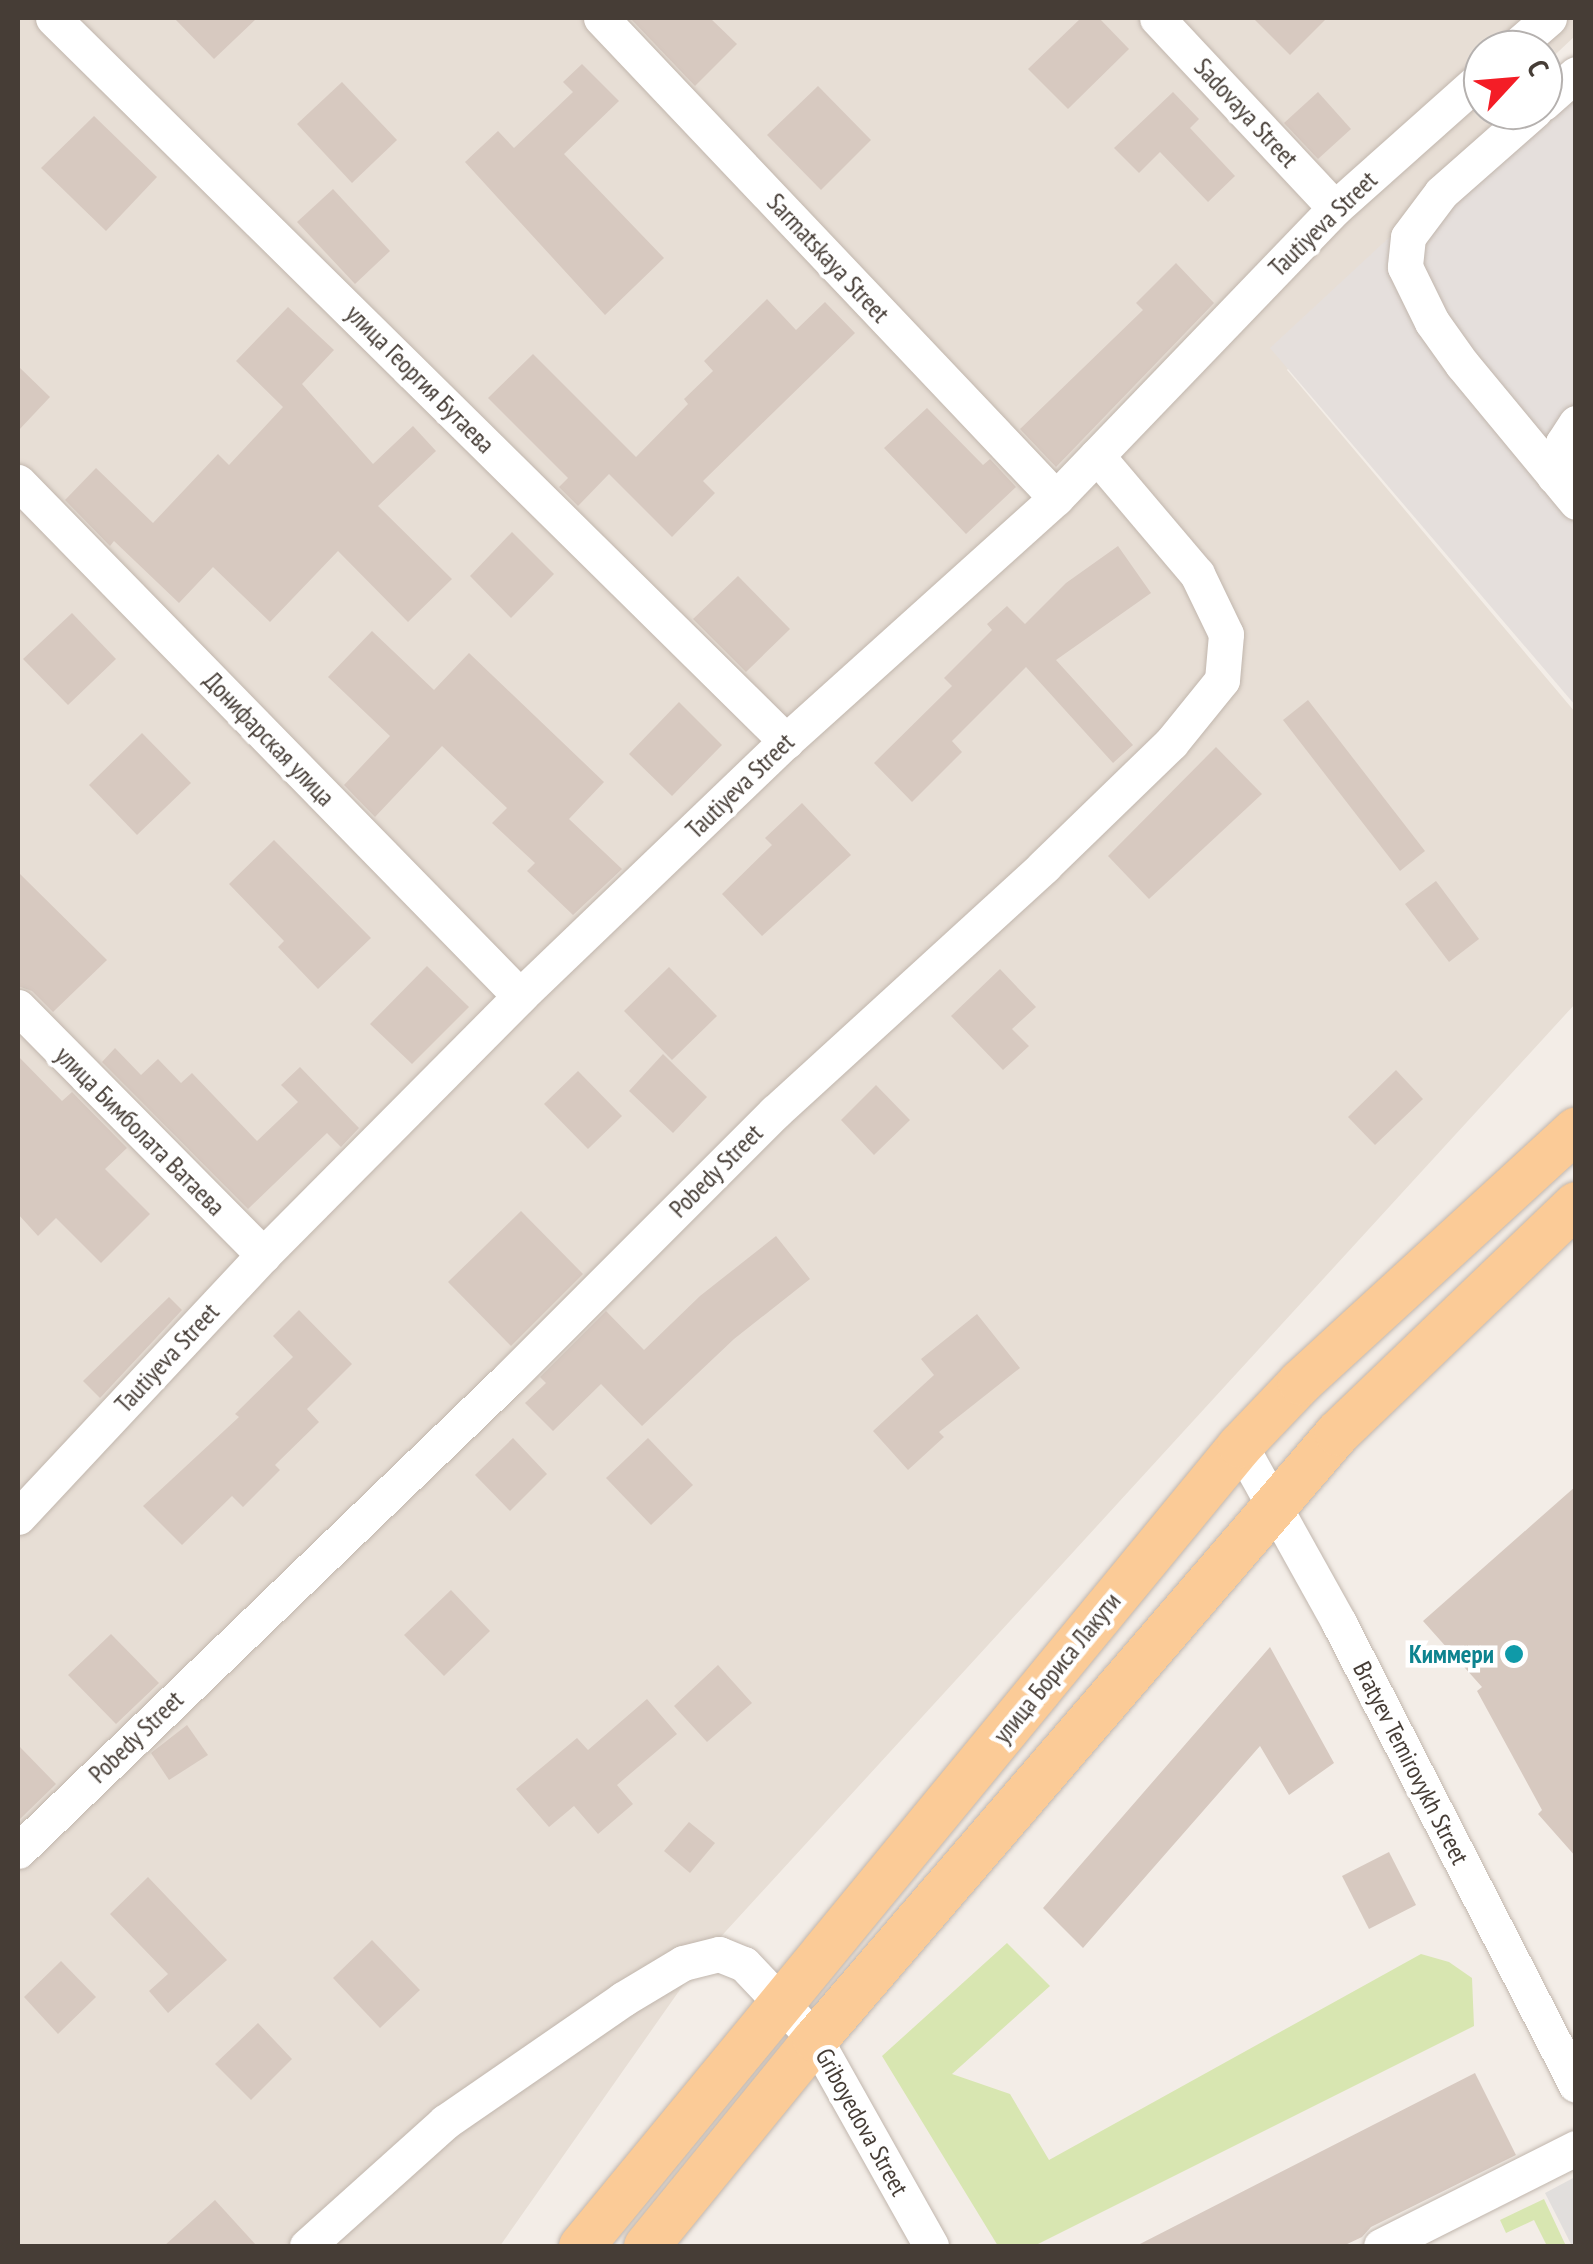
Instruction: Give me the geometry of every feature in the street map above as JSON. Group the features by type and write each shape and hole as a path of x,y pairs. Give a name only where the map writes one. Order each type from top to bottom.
{"main road":[{"name":"улица Бориса Лакути","path":"581,2246 1240,1445 1300,1382 1576,1128"},
{"path":"646,2246 816,2039 1337,1433 1576,1204"}],"street":[{"name":"улица Георгия Бутаева","path":"53,18 786,741"},
{"name":"Sarmatskaya Street","path":"601,18 1056,498"},
{"name":"Sadovaya Street","path":"1157,18 1335,208"},
{"name":"Tautiyeva Street","path":"18,1517 263,1255 520,996 786,741 1056,498 1335,208 1463,94"},
{"path":"1512,130 1441,193 1408,237 1405,267 1432,322 1565,489"},
{"path":"1565,489 1563,443 1576,423"},
{"name":"Pobedy Street","path":"18,1851 510,1376 775,1112 1044,866 1171,743 1222,680 1226,634 1197,574 1097,456"},
{"name":"Донифарская улица","path":"18,482 520,996"},
{"name":"улица Бимболата Ватаева","path":"18,1006 263,1255"},
{"name":"Bratyev Temirovykh Street","path":"1240,1445 1276,1504 1576,2085"},
{"name":"Griboyedova Street","path":"307,2246 445,2122 683,1963 719,1954 744,1964 816,2039 931,2246"},
{"path":"1381,2246 1576,2148"}],"shaded area":[{"path":"18,18 1575,18 1575,36 1563,47 1563,30 1463,30 1463,130 1486,130 1287,370 1575,712 1575,1004 705,1954 500,2246 18,2246"},
{"path":"1575,65 1575,705 1270,348 1505,130 1563,130 1563,76"},
{"path":"1575,2177 1575,2246 1572,2246 1545,2193"}],"green space":[{"path":"1007,1943 1050,1986 952,2074 1010,2094 1049,2160 1421,1954 1449,1962 1472,1978 1474,2026 1034,2246 998,2246 882,2056"},
{"path":"1544,2199 1566,2246 1547,2246 1534,2220 1506,2233 1500,2220"}],"building":[{"path":"174,18 257,18 214,59"},
{"path":"630,18 710,18 737,44 695,86"},
{"path":"1081,18 1099,18 1129,49 1068,109 1028,69"},
{"path":"1253,18 1327,18 1290,55"},
{"path":"582,64 619,101 564,154 664,258 605,315 465,162 498,131 514,148 573,92 563,82"},
{"path":"342,82 397,140 352,183 297,124"},
{"path":"818,86 871,140 821,190 767,135"},
{"path":"1173,92 1199,119 1190,128 1235,176 1208,202 1160,152 1139,173 1114,148"},
{"path":"1318,92 1351,129 1318,159 1284,123"},
{"path":"94,116 157,177 106,231 41,168"},
{"path":"333,189 390,251 355,284 297,222"},
{"path":"1176,263 1214,303 1056,467 1020,429 1143,310 1136,303"},
{"path":"767,299 796,330 825,302 855,333 703,481 715,493 672,537 609,474 578,506 559,487 568,478 488,398 533,354 636,457 688,404 684,399 713,371 704,361"},
{"path":"288,307 334,350 302,384 373,464 413,426 436,451 378,506 452,579 408,622 338,551 270,622 213,567 179,603 114,541 110,546 65,500 96,468 153,523 218,454 229,465 283,407 236,361"},
{"path":"18,366 50,397 18,431"},
{"path":"927,408 983,465 990,459 1016,487 966,534 884,448"},
{"path":"512,532 554,574 511,618 470,576"},
{"path":"1118,546 1151,593 1056,660 1133,745 1113,763 1026,667 952,741 962,752 912,802 874,763 952,686 944,678 992,630 987,624 1007,606 1025,624 1066,583"},
{"path":"738,576 790,629 746,672 693,619"},
{"path":"72,613 116,659 68,705 23,659"},
{"path":"372,631 434,690 469,653 604,782 569,819 622,869 573,915 527,871 535,863 492,823 507,808 442,746 375,817 344,785 390,736 328,677"},
{"path":"1308,700 1425,851 1400,871 1283,720"},
{"path":"679,702 722,745 672,796 629,754"},
{"path":"142,733 191,783 137,835 89,785"},
{"path":"1216,747 1262,794 1149,899 1108,856"},
{"path":"802,803 851,855 762,936 722,894 772,845 765,838"},
{"path":"274,840 371,938 318,989 278,947 284,941 229,884"},
{"path":"18,872 107,960 53,1012 32,991 18,986"},
{"path":"1436,881 1479,939 1449,962 1405,904"},
{"path":"427,966 469,1007 412,1064 370,1024"},
{"path":"669,967 717,1016 672,1060 624,1011"},
{"path":"1000,969 1036,1007 1012,1029 1029,1046 1003,1070 951,1016"},
{"path":"115,1048 141,1075 158,1059 181,1083 192,1073 257,1141 298,1102 281,1085 300,1067 359,1128 341,1147 327,1133 248,1209 102,1062"},
{"path":"663,1054 707,1097 673,1133 629,1091"},
{"path":"18,1056 62,1101 72,1092 127,1148 105,1169 150,1214 101,1263 56,1218 38,1236 18,1214"},
{"path":"1396,1070 1423,1099 1375,1145 1348,1117"},
{"path":"578,1071 622,1116 588,1149 544,1104"},
{"path":"876,1085 910,1120 874,1155 841,1120"},
{"path":"521,1211 583,1274 511,1346 448,1282"},
{"path":"776,1236 810,1279 734,1339 642,1426 601,1384 553,1431 525,1403 546,1383 540,1377 606,1311 644,1350 700,1296"},
{"path":"169,1297 182,1310 100,1398 83,1381"},
{"path":"299,1310 352,1364 307,1409 319,1422 275,1465 280,1470 243,1507 232,1496 182,1545 143,1506 239,1417 235,1414 293,1357 273,1336"},
{"path":"977,1314 1020,1368 939,1432 944,1437 908,1470 873,1431 934,1375 921,1359"},
{"path":"513,1438 547,1474 510,1511 475,1475"},
{"path":"648,1438 693,1485 651,1525 606,1478"},
{"name":"Киммери","path":"1576,1486 1576,1857 1538,1814 1542,1810 1477,1691 1482,1687 1423,1621"},
{"path":"451,1590 490,1631 444,1676 404,1635"},
{"path":"111,1634 159,1683 116,1724 68,1675"},
{"path":"1270,1647 1334,1763 1289,1795 1260,1746 1083,1948 1043,1908"},
{"path":"718,1665 752,1703 707,1742 674,1706"},
{"path":"647,1699 677,1734 617,1785 633,1804 598,1834 574,1806 549,1827 516,1789 577,1738 588,1750"},
{"path":"187,1725 208,1755 169,1780 151,1753"},
{"path":"18,1745 56,1784 18,1821"},
{"path":"689,1822 715,1843 690,1873 664,1851"},
{"path":"1389,1852 1416,1905 1369,1929 1342,1876"},
{"path":"148,1877 227,1960 168,2013 149,1991 168,1974 110,1914"},
{"path":"372,1940 420,1990 380,2028 333,1978"},
{"path":"61,1961 96,1997 58,2034 24,1997"},
{"path":"258,2023 292,2059 251,2100 215,2064"},
{"path":"1475,2073 1516,2155 1371,2227 1362,2237 1343,2246 1136,2246"},
{"path":"215,2200 257,2246 164,2246"}],"place":[{"name":"Киммери","path":"1514,1654"}]}
